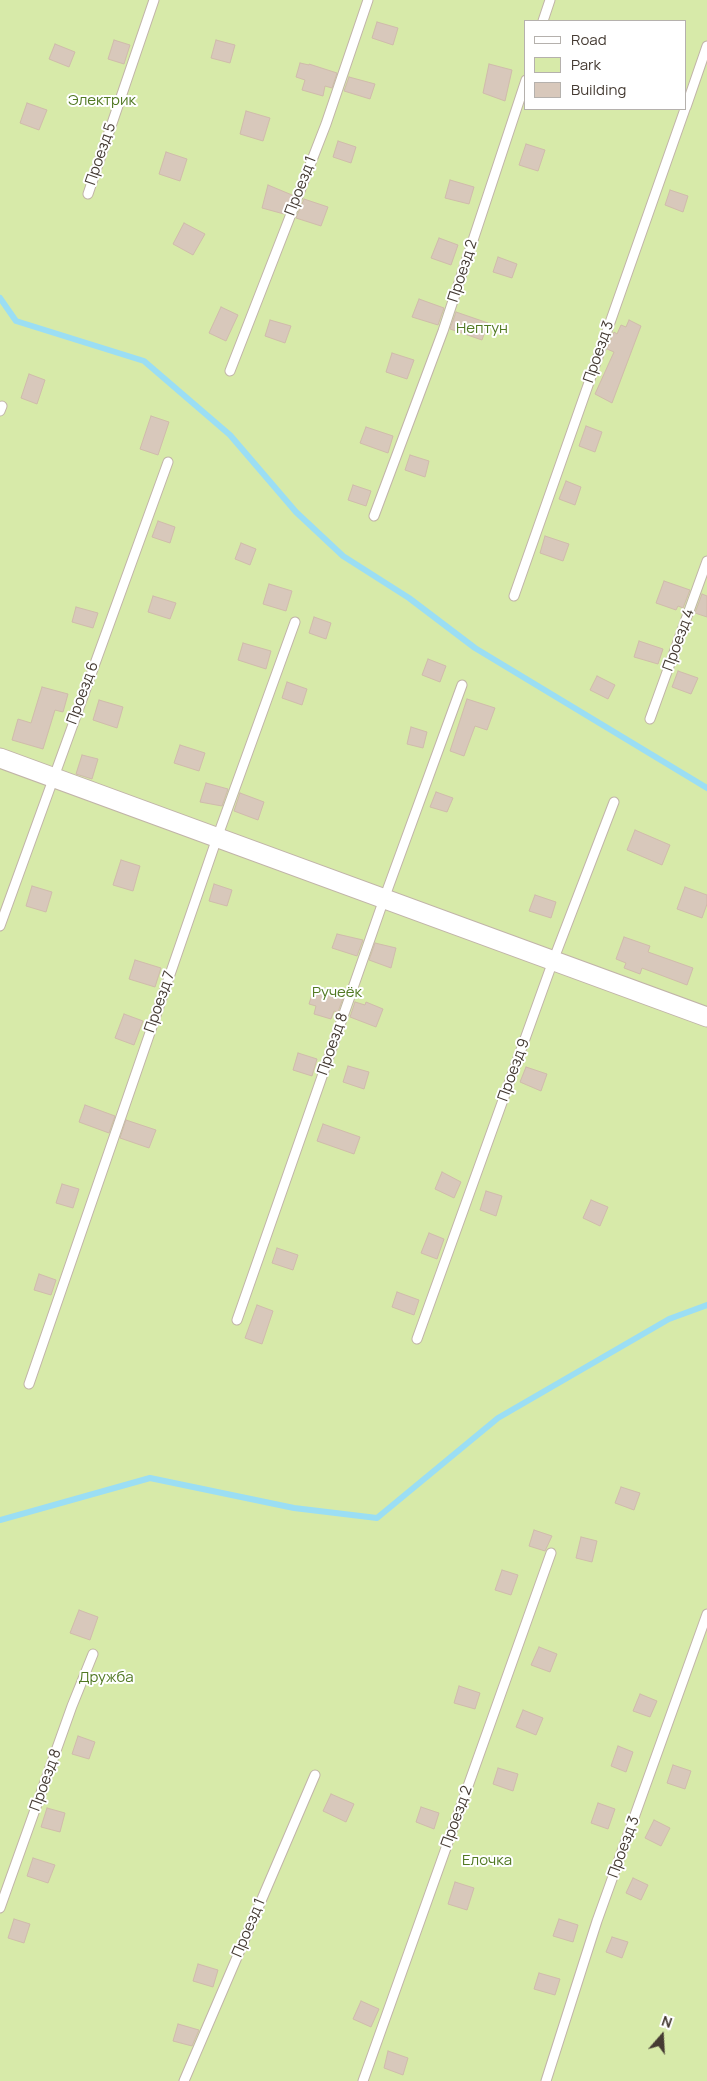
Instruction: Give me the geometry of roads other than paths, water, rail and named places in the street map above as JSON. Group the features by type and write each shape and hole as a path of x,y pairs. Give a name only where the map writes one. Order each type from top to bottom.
{"street":[{"path":"0,758 707,1017"}],"lane":[{"name":"Проезд 5","path":"88,194 154,0"},
{"name":"Проезд 1","path":"230,371 326,124 368,0"},
{"path":"543,20 550,0"},
{"name":"Проезд 3","path":"687,102 707,46"},
{"name":"Проезд 2","path":"374,516 443,331 524,86"},
{"name":"Проезд 3","path":"514,596 684,110"},
{"name":"Проезд 6","path":"0,926 52,777 168,462"},
{"name":"Проезд 4","path":"650,719 707,561"},
{"name":"Проезд 7","path":"29,1384 217,838 295,622"},
{"name":"Проезд 8","path":"237,1320 384,899 462,685"},
{"name":"Проезд 9","path":"417,1339 553,961 614,802"},
{"name":"Проезд 2","path":"363,2081 551,1553"},
{"name":"Проезд 3","path":"546,2081 597,1921 707,1614"},
{"name":"Проезд 8","path":"0,1908 69,1715 93,1654"},
{"name":"Проезд 1","path":"184,2081 315,1775"}],"waterway":[{"path":"0,298 16,321 144,361 230,435 296,512 343,556 409,598 475,648 707,788"},
{"path":"0,1520 150,1478 294,1508 377,1518 498,1418 669,1319 707,1305"}],"park label":[{"name":"Электрик","path":"102,101"},
{"name":"Нептун","path":"482,329"},
{"name":"Ручеёк","path":"337,993"},
{"name":"Дружба","path":"106,1678"},
{"name":"Елочка","path":"487,1861"}]}
